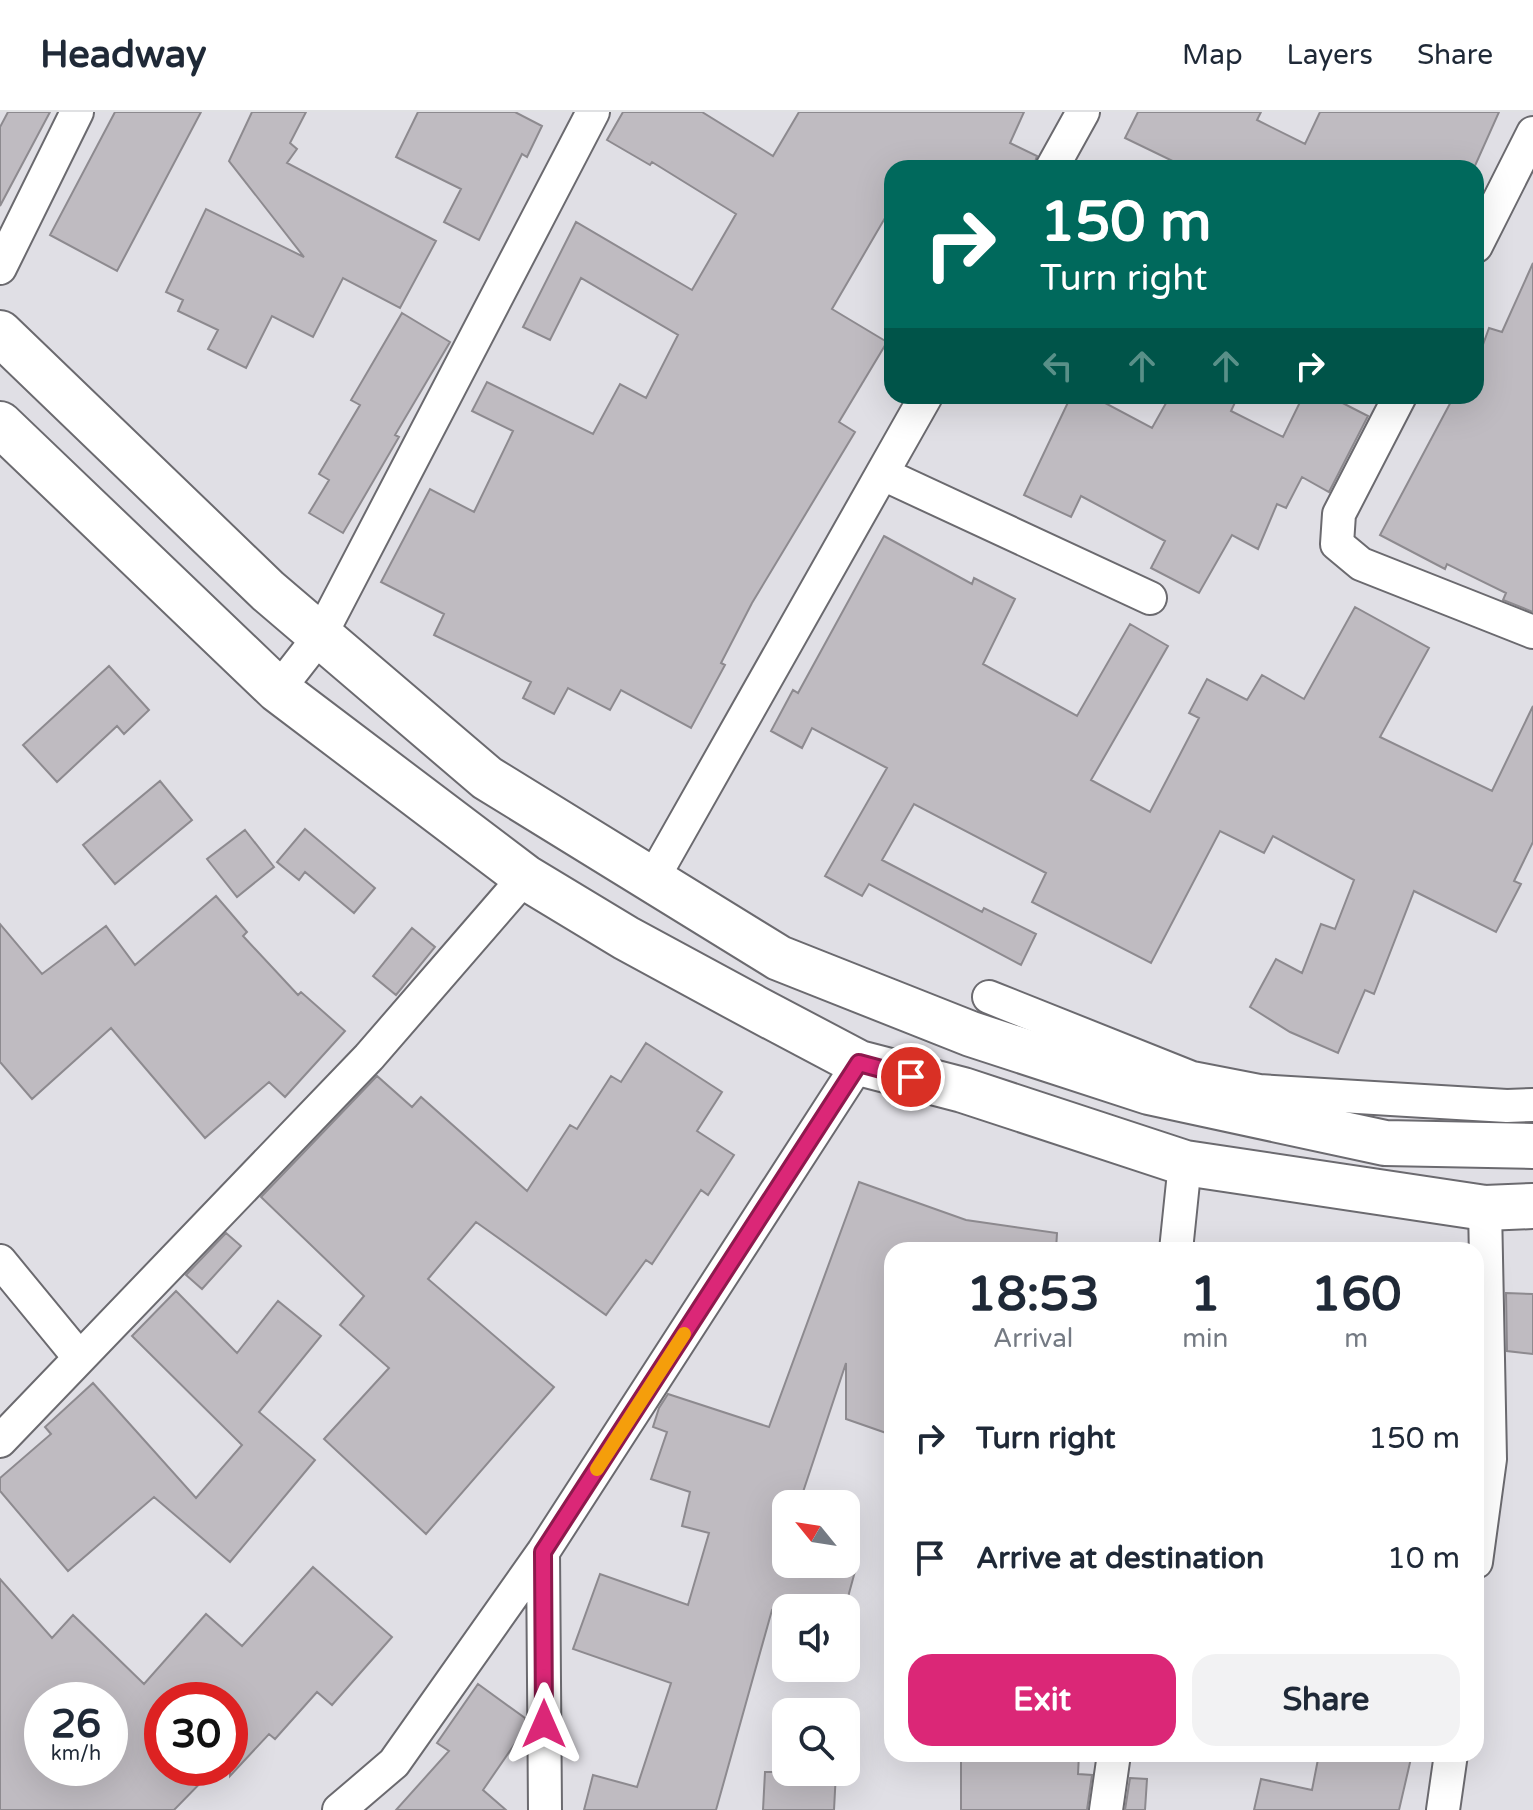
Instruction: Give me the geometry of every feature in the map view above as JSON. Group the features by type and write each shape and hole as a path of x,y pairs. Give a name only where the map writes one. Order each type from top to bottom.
{"street":[{"path":"0,268 77,112"},
{"path":"278,690 320,636 593,112"},
{"path":"1056,160 1083,112"},
{"path":"1484,230 1533,133"},
{"path":"0,333 268,591 487,778 779,958 971,1034 1073,1070 1149,1092 1385,1143 1533,1146"},
{"path":"652,880 922,404"},
{"path":"1396,404 1339,514 1337,544 1361,564 1533,632"},
{"path":"0,424 278,690 525,877 626,938 859,1063 963,1090 1185,1163 1485,1208 1533,1206"},
{"path":"883,474 1150,598"},
{"path":"0,1441 369,1057 525,877"},
{"path":"989,997 1192,1078 1259,1091 1533,1105"},
{"path":"339,1810 394,1763 543,1552 859,1063"},
{"path":"1177,1242 1185,1163"},
{"path":"1484,1503 1490,1459 1485,1208"},
{"path":"0,1261 79,1357"},
{"path":"543,1552 545,1810"},
{"path":"1106,1810 1113,1762"},
{"path":"1443,1810 1450,1762"}],"building":[{"path":"8,112 50,112 0,206 0,127"},
{"path":"115,112 201,112 117,271 50,235"},
{"path":"252,112 306,112 290,143 297,149 287,163 436,241 400,308 343,278 313,337 272,316 246,368 208,349 218,330 178,311 183,300 166,292 206,209 304,257 229,161"},
{"path":"418,112 515,112 542,126 527,157 522,154 479,240 444,222 461,189 396,157"},
{"path":"623,112 702,112 773,156 799,112 1024,112 1010,143 1037,156 1036,160 884,160 884,220 832,309 884,340 884,347 839,422 855,432 752,603 721,663 725,665 691,728 621,690 610,710 568,688 554,714 523,698 531,682 434,635 444,614 381,582 430,489 474,512 513,431 472,411 487,382 593,434 620,384 646,398 678,335 581,278 550,340 523,327 576,222 692,290 736,214 652,162 650,165 607,140"},
{"path":"1138,112 1261,112 1257,120 1305,144 1320,112 1499,112 1478,160 1170,160 1125,138"},
{"path":"1533,263 1533,612 1503,600 1506,593 1447,564 1445,569 1380,535 1450,404 1484,404 1484,342 1489,328 1502,332"},
{"path":"402,313 450,342 395,435 399,437 343,533 309,513 329,480 319,474 360,405 351,400"},
{"path":"1067,404 1107,404 1152,428 1166,404 1234,404 1231,411 1283,437 1299,404 1345,404 1368,416 1329,492 1302,477 1286,508 1277,504 1258,549 1232,535 1199,593 1151,568 1165,541 1081,496 1071,517 1024,495"},
{"path":"884,536 972,584 974,578 1015,599 983,664 1077,716 1130,624 1168,646 1091,780 1150,812 1199,718 1189,713 1207,679 1247,700 1262,675 1304,699 1355,607 1429,648 1380,737 1492,791 1533,706 1533,842 1514,881 1521,884 1496,932 1414,891 1374,994 1365,990 1338,1053 1290,1032 1250,1007 1276,959 1302,973 1321,924 1335,929 1354,880 1273,836 1264,853 1220,831 1151,963 1032,902 1046,873 914,804 882,860 982,912 984,908 1036,934 1021,965 869,884 862,896 825,876 887,768 812,728 802,748 771,731 793,690 798,693"},
{"path":"109,666 149,710 124,734 117,726 57,782 23,745"},
{"path":"160,781 192,820 115,884 83,845"},
{"path":"305,829 375,888 354,913 305,872 299,880 277,862"},
{"path":"245,830 274,867 237,897 207,859"},
{"path":"216,896 247,932 243,936 298,995 301,992 345,1031 285,1097 269,1082 205,1138 111,1028 32,1099 0,1062 0,924 42,974 106,926 135,965"},
{"path":"412,928 435,947 396,995 373,976"},
{"path":"646,1043 722,1092 697,1131 734,1155 708,1195 701,1190 652,1264 646,1260 606,1315 476,1222 428,1279 554,1387 426,1534 324,1439 389,1368 340,1325 364,1296 261,1197 377,1076 412,1107 421,1097 527,1191 570,1125 577,1129 611,1076 621,1082"},
{"path":"859,1182 966,1220 1057,1233 1056,1242 884,1242 884,1432 846,1419 846,1363 804,1490 772,1490 772,1578 853,1578 849,1594 772,1594 772,1610 716,1810 584,1810 593,1775 637,1787 671,1683 573,1649 600,1574 688,1605 709,1533 682,1526 690,1492 651,1479 667,1432 653,1427 659,1408 668,1394 769,1427"},
{"path":"226,1233 241,1246 202,1289 186,1275"},
{"path":"176,1291 237,1353 278,1301 321,1336 259,1412 315,1460 230,1562 154,1497 68,1571 0,1491 0,1478 51,1434 45,1427 93,1383 196,1498 242,1445 132,1336"},
{"path":"1506,1293 1533,1294 1533,1354 1507,1351"},
{"path":"313,1567 392,1637 332,1705 317,1692 275,1739 269,1734 248,1757 248,1682 146,1682 206,1614 242,1646"},
{"path":"0,1579 52,1638 73,1615 144,1684 144,1786 197,1786 174,1810 0,1810"},
{"path":"478,1684 525,1718 525,1729 483,1790 506,1810 396,1810 449,1751 437,1743"},
{"path":"961,1762 1079,1762 1078,1774 1092,1775 1087,1810 961,1810"},
{"path":"1317,1762 1410,1762 1399,1810 1254,1810 1261,1779 1312,1790"},
{"path":"765,1772 772,1772 772,1786 835,1786 834,1810 763,1810"},
{"path":"1130,1778 1147,1779 1145,1810 1125,1810"}],"slow traffic":[{"path":"597,1469 684,1334"}],"route":[{"path":"544,1724 543,1552 859,1063 911,1077"}]}
